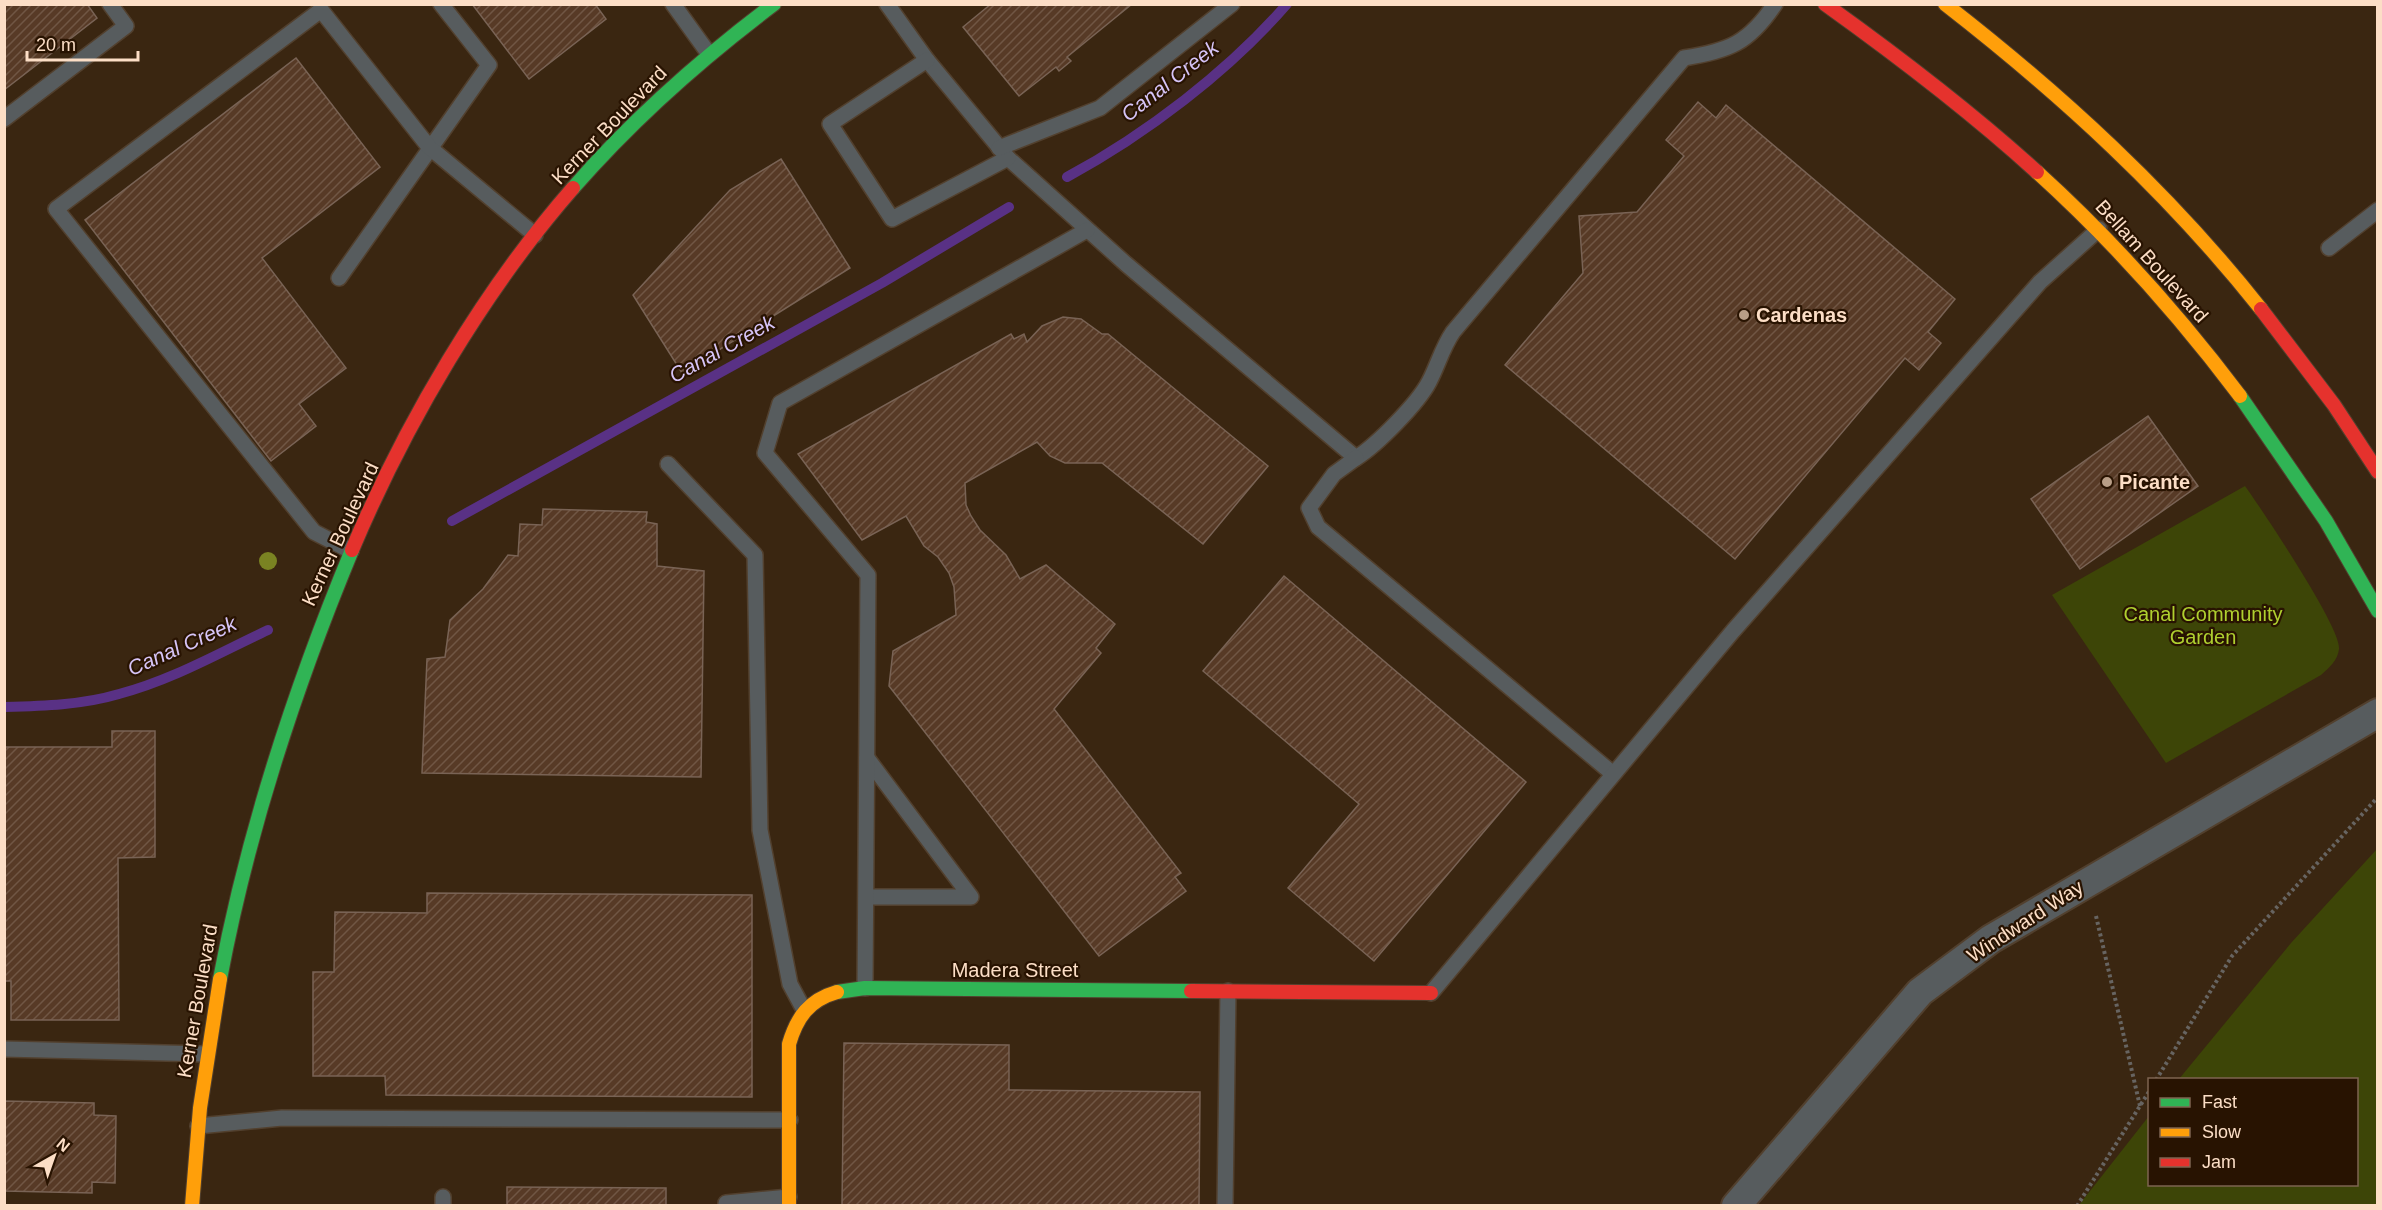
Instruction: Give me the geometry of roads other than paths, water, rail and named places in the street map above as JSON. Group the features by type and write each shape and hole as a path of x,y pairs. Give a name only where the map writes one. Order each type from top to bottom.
{"street":[{"name":"Kerner Boulevard","path":"192,1206 206,1054 224,952 262,791 315,638 351,551 428,400 494,293 535,235 626,130 709,54 774,4"},
{"name":"Bellam Boulevard","path":"1825,4 1902,58 1988,127 2099,229 2180,319 2253,410 2309,493 2378,611"},
{"path":"1945,4 2068,103 2176,210 2231,270 2281,332 2378,472"},
{"name":"Windward Way","path":"1736,1206 1920,992 1991,939 2378,713"},
{"name":"Madera Street","path":"804,1010 831,992 865,988 1431,993"},
{"path":"789,1201 789,1044 794,1025 804,1010"}],"lane":[{"path":"4,119 126,26 110,4"},
{"path":"339,278 429,147 489,66 441,4"},
{"path":"673,4 709,54"},
{"path":"887,4 927,60 1004,153 1086,230 1356,458"},
{"path":"927,60 831,124 892,219 1004,153 1100,108 1232,4"},
{"path":"1612,773 1318,527 1309,508 1334,474 1380,440 1422,392 1442,348 1454,332 1684,58 1718,52 1743,41 1754,33 1775,4"},
{"path":"351,551 314,532 56,209 325,7 429,147 535,235"},
{"path":"2329,248 2378,210"},
{"path":"1431,993 1612,773 1733,632 2040,282 2099,229"},
{"path":"865,988 868,575 765,453 780,403 1086,230"},
{"path":"668,464 755,555 760,830 790,984 804,1010"},
{"path":"867,758 971,897 867,897"},
{"path":"1225,1206 1228,991"},
{"path":"4,1049 206,1054"},
{"path":"198,1126 282,1118 790,1120"},
{"path":"726,1206 726,1203 789,1201"}],"waterway":[{"name":"Canal Creek","path":"1067,177 1126,142 1184,100 1239,53 1287,4"},
{"name":"Canal Creek","path":"452,521 882,283 1009,207"},
{"name":"Canal Creek","path":"4,707 77,703 119,694 177,674 268,630"}],"place":[{"name":"Cardenas","path":"1744,315"},
{"name":"Picante","path":"2107,482"}],"park label":[{"name":"Canal Community Garden","path":"2203,626"}]}
